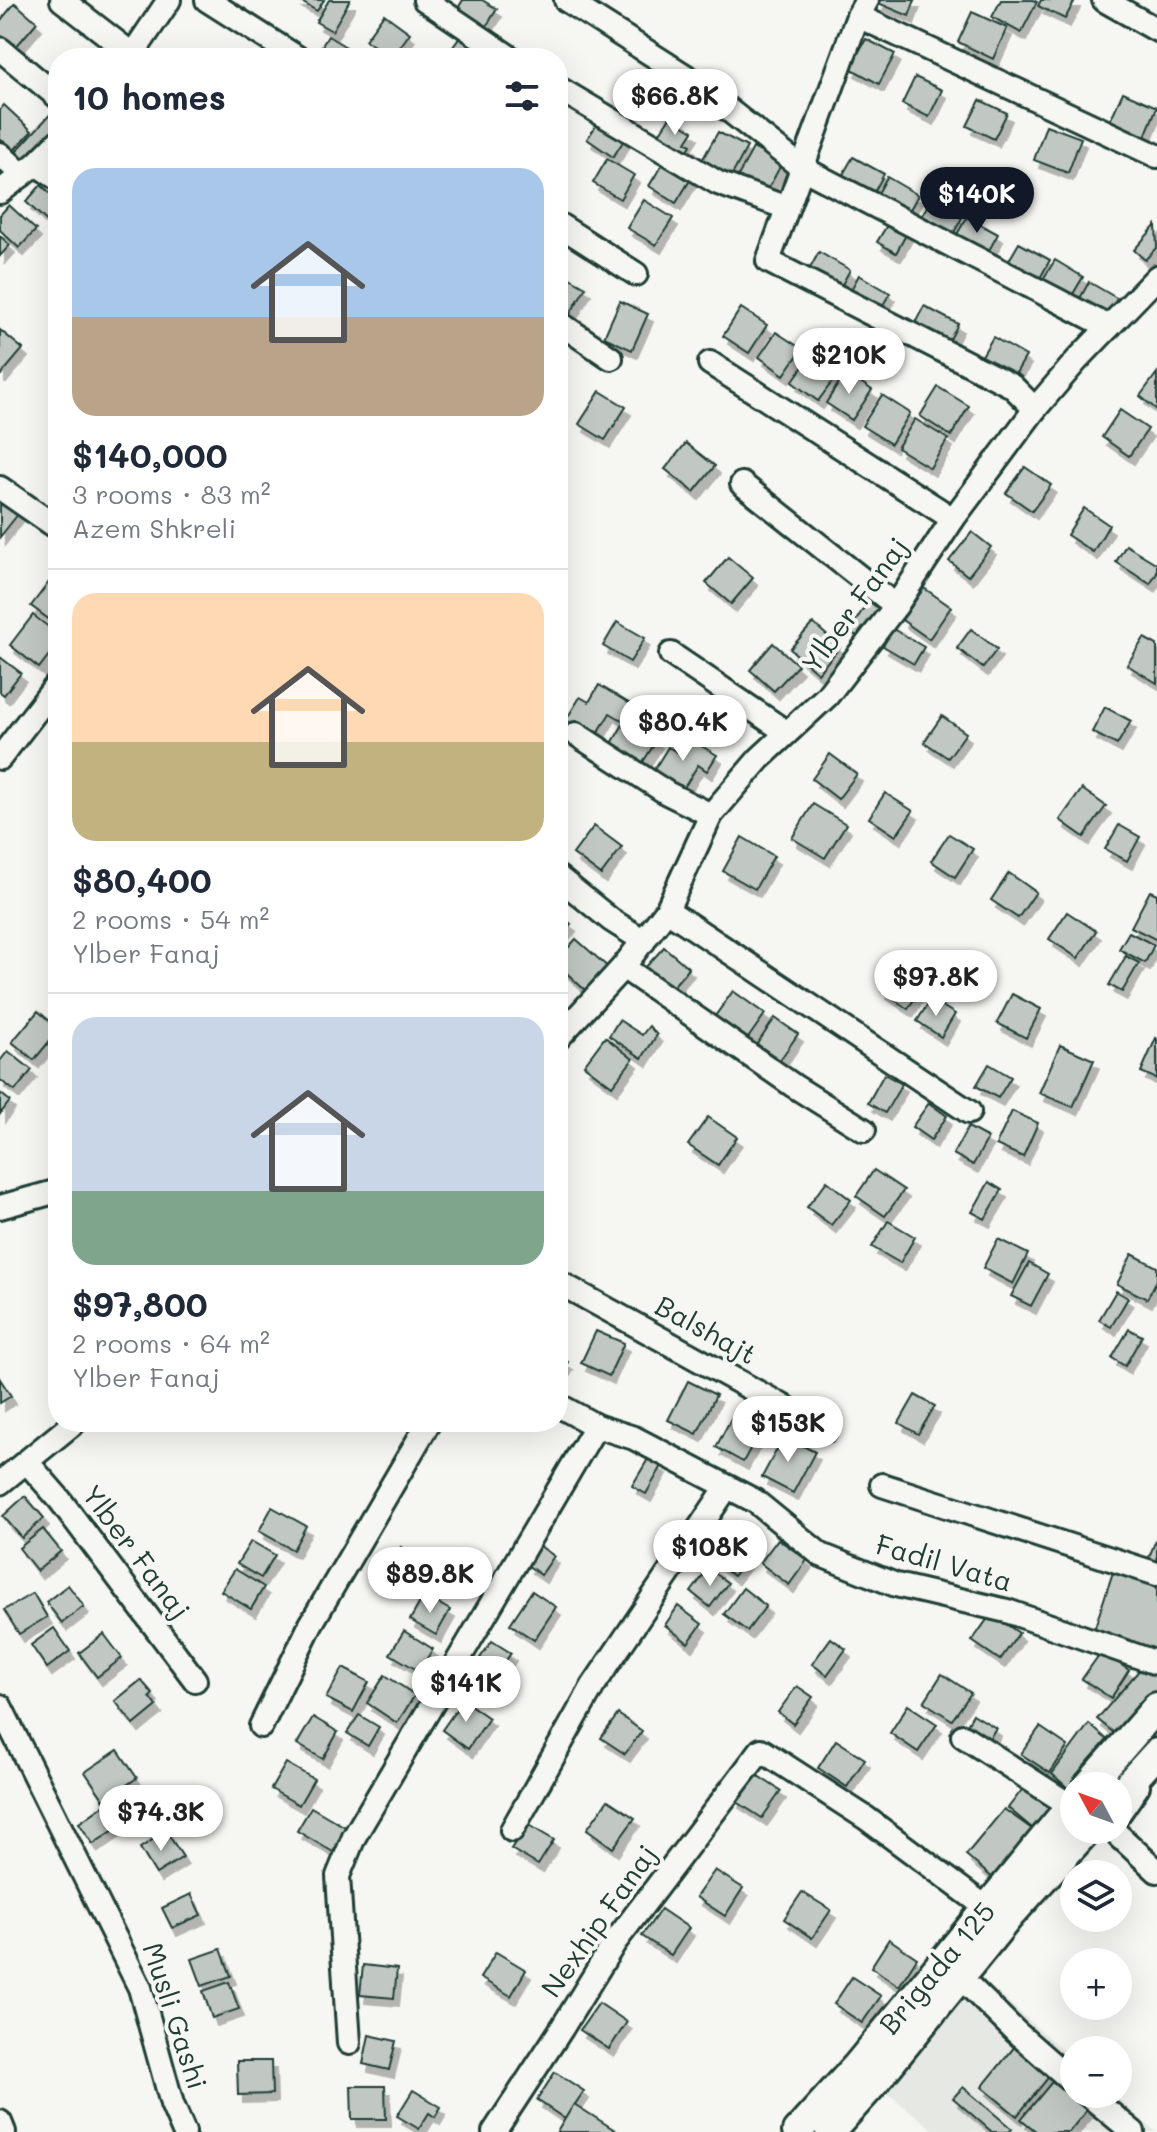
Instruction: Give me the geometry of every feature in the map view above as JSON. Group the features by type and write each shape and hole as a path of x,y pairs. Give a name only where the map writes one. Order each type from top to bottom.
{"main road":[{"name":"Brigada 125","path":"1101,1772 1157,1707"},
{"path":"1132,1782 1157,1756"},
{"name":"Brigada 125","path":"830,2132 951,1968 987,1908 1060,1820"},
{"name":"Brigada 125","path":"797,2132 951,1968 1010,1915 1074,1844"}],"street":[{"path":"62,0 122,48"},
{"path":"139,48 169,0"},
{"path":"207,0 282,48"},
{"path":"425,0 496,48"},
{"path":"566,0 687,77 802,168 1109,327"},
{"path":"1104,0 1157,30"},
{"path":"1035,409 1012,386 768,261 862,8 1157,156"},
{"path":"0,49 48,89"},
{"path":"568,94 718,183 787,208"},
{"path":"0,192 48,152"},
{"path":"0,154 29,170 48,176"},
{"path":"568,230 636,274"},
{"name":"Ylber Fanaj","path":"568,1021 623,967 667,910 711,815 759,759 827,696 896,606 953,519 1035,409 1109,327 1153,288"},
{"path":"568,329 611,358"},
{"path":"710,363 953,519"},
{"path":"742,484 896,606"},
{"path":"0,488 48,521"},
{"path":"671,654 786,732"},
{"path":"0,758 48,696"},
{"path":"576,734 667,793 711,815"},
{"path":"568,885 611,920 644,941"},
{"path":"667,910 969,1112"},
{"path":"623,967 794,1086 864,1130"},
{"path":"0,1207 48,1194"},
{"name":"Balshajt","path":"568,1288 826,1430"},
{"name":"Fadil Vata","path":"568,1411 596,1426 634,1438 755,1501 821,1555 896,1585 1007,1611 1157,1663"},
{"path":"349,2043 338,1876 354,1837 596,1426"},
{"path":"0,1483 63,1432"},
{"path":"261,1726 311,1624 423,1432"},
{"name":"Ylber Fanaj","path":"27,1462 60,1500 195,1680"},
{"path":"882,1485 1157,1574"},
{"path":"512,1830 593,1686 727,1487"},
{"name":"Musli Gashi","path":"0,1706 140,1988 172,2104 184,2132"},
{"path":"963,1736 1060,1788"},
{"name":"Nexhip Fanaj","path":"494,2132 615,1942 761,1750 866,1818 987,1908"},
{"path":"1132,1794 1157,1756"},
{"path":"1128,1844 1157,1871"},
{"path":"951,1968 1060,2071"},
{"path":"1104,2108 1133,2132"},
{"path":"0,2122 4,2132"}],"shaded area":[{"path":"982,1979 1060,2048 1060,2108 1128,2108 1156,2132 936,2132 885,2091"}],"building":[{"path":"298,0 324,0 317,11"},
{"path":"329,0 350,0 332,31 316,22"},
{"path":"463,0 482,0 497,9 484,30 455,13"},
{"path":"879,0 915,0 909,16 878,3"},
{"path":"1001,0 1037,2 1021,33 992,17"},
{"path":"1041,0 1075,0 1065,19 1038,6"},
{"path":"15,3 37,22 15,48 0,35 0,21"},
{"path":"972,12 1007,28 993,59 958,42"},
{"path":"384,14 410,33 399,48 377,48 365,40"},
{"path":"463,33 483,48 452,48"},
{"path":"328,36 348,48 321,48"},
{"path":"866,39 895,54 879,84 850,68"},
{"path":"915,77 942,90 929,117 902,104"},
{"path":"1123,92 1157,107 1144,139 1109,123"},
{"path":"980,100 1007,113 994,139 967,126"},
{"path":"4,105 32,131 13,151 0,139 0,110"},
{"path":"48,117 48,142 24,167 12,156"},
{"path":"670,117 693,131 686,142 691,145 683,158 655,140"},
{"path":"600,120 626,137 613,157 587,139"},
{"path":"1046,125 1081,138 1068,173 1034,160"},
{"path":"718,132 747,147 731,177 701,162"},
{"path":"753,148 782,163 766,193 737,178"},
{"path":"853,157 884,174 873,194 842,176"},
{"path":"607,159 634,175 620,199 593,183"},
{"path":"665,160 692,177 676,203 649,186"},
{"path":"887,177 918,195 907,215 876,197"},
{"path":"41,185 48,192 48,222 26,202"},
{"path":"644,200 673,218 656,245 627,228"},
{"path":"931,201 962,218 951,238 920,220"},
{"path":"9,205 36,230 19,248 0,230 0,215"},
{"path":"967,217 998,234 987,254 956,236"},
{"path":"889,222 907,233 896,253 877,242"},
{"path":"1156,225 1157,247 1145,260 1134,250"},
{"path":"0,236 10,245 0,256"},
{"path":"1019,243 1050,260 1039,280 1008,262"},
{"path":"819,252 850,270 839,290 808,272"},
{"path":"1055,260 1083,277 1070,299 1042,281"},
{"path":"859,275 890,293 879,312 848,295"},
{"path":"568,277 586,287 568,313"},
{"path":"1089,282 1120,300 1109,319 1078,302"},
{"path":"620,301 648,314 632,350 604,337"},
{"path":"924,306 958,324 948,343 914,325"},
{"path":"741,308 767,325 749,353 723,336"},
{"path":"0,330 23,349 1,375 0,375"},
{"path":"776,332 802,349 784,375 759,357"},
{"path":"993,337 1026,356 1012,380 979,361"},
{"path":"811,355 838,374 818,401 792,382"},
{"path":"846,372 872,390 852,420 826,403"},
{"path":"1157,373 1157,410 1140,396"},
{"path":"938,387 969,406 951,436 920,416"},
{"path":"600,391 626,407 605,440 579,424"},
{"path":"882,395 910,413 891,444 862,426"},
{"path":"1120,410 1148,429 1129,456 1102,437"},
{"path":"915,419 948,439 930,468 897,448"},
{"path":"686,443 715,466 694,492 665,469"},
{"path":"1025,467 1051,485 1032,511 1006,493"},
{"path":"0,498 19,513 0,537"},
{"path":"1084,508 1109,525 1093,552 1067,535"},
{"path":"972,532 991,547 968,576 949,561"},
{"path":"1126,545 1157,564 1157,573 1150,584 1116,562"},
{"path":"728,557 753,578 731,604 706,583"},
{"path":"48,583 48,619 31,606"},
{"path":"924,588 951,607 929,639 902,620"},
{"path":"871,596 884,603 862,639 849,632"},
{"path":"33,615 48,626 48,656 39,668 10,645"},
{"path":"617,622 645,638 630,662 603,646"},
{"path":"813,623 840,647 818,673 790,649"},
{"path":"893,629 924,647 914,664 883,646"},
{"path":"971,629 997,649 983,668 957,648"},
{"path":"1144,638 1157,645 1157,683 1127,665"},
{"path":"773,643 798,665 774,691 750,670"},
{"path":"0,657 21,673 4,695 0,692"},
{"path":"599,685 632,705 622,720 610,713 595,738 568,721 580,697 589,702"},
{"path":"1105,707 1131,721 1117,745 1092,732"},
{"path":"942,716 966,733 948,758 924,742"},
{"path":"625,721 657,740 641,765 610,747"},
{"path":"686,737 717,755 707,771 698,765 682,791 652,773 668,747 677,752"},
{"path":"830,754 857,774 838,799 812,779"},
{"path":"1082,789 1106,806 1084,837 1060,820"},
{"path":"885,793 913,811 896,836 869,818"},
{"path":"813,804 846,824 825,858 792,838"},
{"path":"1119,825 1140,837 1127,861 1105,849"},
{"path":"594,826 622,847 601,875 573,854"},
{"path":"949,834 973,849 955,877 931,861"},
{"path":"742,837 774,856 755,889 723,871"},
{"path":"1009,873 1036,892 1018,918 991,900"},
{"path":"1150,891 1157,894 1157,940 1131,927"},
{"path":"1067,912 1096,931 1078,958 1049,939"},
{"path":"1129,932 1154,945 1145,963 1119,949"},
{"path":"576,939 609,968 587,992 568,974 568,948"},
{"path":"664,947 689,968 669,991 644,969"},
{"path":"1126,956 1139,963 1122,992 1109,985"},
{"path":"893,976 918,993 908,1009 882,991"},
{"path":"733,991 765,1014 746,1041 713,1019"},
{"path":"1012,994 1041,1009 1026,1038 997,1023"},
{"path":"931,999 955,1014 941,1037 917,1021"},
{"path":"38,1011 48,1020 48,1043 34,1060 12,1042"},
{"path":"775,1018 798,1034 780,1060 757,1044"},
{"path":"619,1020 642,1035 649,1026 657,1035 642,1058 609,1036"},
{"path":"605,1037 633,1059 612,1086 584,1065"},
{"path":"1157,1039 1157,1079 1141,1072"},
{"path":"1060,1045 1094,1060 1073,1107 1039,1093"},
{"path":"8,1051 32,1070 15,1091 0,1080 0,1061"},
{"path":"989,1064 1011,1077 998,1098 976,1086"},
{"path":"884,1074 902,1084 885,1113 868,1103"},
{"path":"0,1093 10,1101 0,1114"},
{"path":"929,1103 947,1116 931,1140 912,1127"},
{"path":"1012,1111 1038,1123 1023,1157 996,1145"},
{"path":"708,1117 737,1137 718,1165 688,1145"},
{"path":"968,1127 988,1138 973,1165 953,1154"},
{"path":"874,1170 904,1190 885,1216 856,1196"},
{"path":"827,1181 851,1200 831,1225 807,1207"},
{"path":"989,1182 1002,1190 985,1219 972,1212"},
{"path":"888,1221 915,1237 900,1263 872,1247"},
{"path":"998,1239 1028,1254 1013,1284 983,1268"},
{"path":"1132,1254 1157,1267 1157,1280 1147,1299 1117,1284"},
{"path":"1029,1263 1048,1274 1031,1306 1011,1296"},
{"path":"1116,1291 1128,1298 1111,1327 1099,1320"},
{"path":"1129,1329 1142,1336 1125,1366 1112,1358"},
{"path":"596,1331 624,1343 609,1376 581,1363"},
{"path":"0,1379 11,1396 0,1403"},
{"path":"688,1381 716,1395 697,1434 668,1420"},
{"path":"915,1395 935,1406 918,1434 899,1423"},
{"path":"735,1411 763,1426 743,1462 716,1447"},
{"path":"784,1436 815,1452 793,1493 762,1477"},
{"path":"648,1459 662,1466 646,1494 632,1486"},
{"path":"25,1496 44,1518 22,1538 3,1516"},
{"path":"272,1507 306,1526 293,1550 259,1531"},
{"path":"716,1520 745,1543 739,1550 748,1557 733,1576 696,1546"},
{"path":"43,1529 61,1551 37,1571 19,1548"},
{"path":"1157,1537 1157,1569 1146,1565"},
{"path":"778,1539 807,1560 789,1585 760,1563"},
{"path":"251,1541 275,1555 261,1578 237,1564"},
{"path":"540,1546 554,1556 541,1575 527,1565"},
{"path":"401,1547 424,1561 412,1581 389,1567"},
{"path":"709,1568 728,1583 710,1607 691,1592"},
{"path":"235,1569 264,1587 251,1609 221,1591"},
{"path":"1114,1569 1157,1583 1157,1643 1153,1656 1092,1636"},
{"path":"68,1585 84,1606 62,1623 46,1602"},
{"path":"743,1588 766,1606 747,1631 724,1614"},
{"path":"532,1591 556,1607 534,1640 510,1624"},
{"path":"33,1593 47,1617 19,1634 4,1610"},
{"path":"424,1595 450,1610 436,1635 410,1620"},
{"path":"678,1606 702,1624 688,1643 665,1625"},
{"path":"991,1614 1019,1633 1000,1660 972,1641"},
{"path":"54,1628 70,1651 47,1668 31,1645"},
{"path":"404,1631 433,1649 419,1671 390,1654"},
{"path":"104,1634 122,1658 97,1677 79,1653"},
{"path":"831,1638 846,1649 827,1675 812,1664"},
{"path":"492,1641 511,1653 499,1671 480,1658"},
{"path":"1101,1652 1129,1670 1111,1698 1082,1679"},
{"path":"1142,1667 1157,1672 1157,1691 1118,1736 1097,1719"},
{"path":"343,1668 369,1682 353,1712 326,1698"},
{"path":"942,1674 971,1693 952,1720 924,1702"},
{"path":"385,1675 415,1695 397,1723 367,1703"},
{"path":"141,1680 153,1694 150,1697 157,1706 134,1725 115,1701"},
{"path":"797,1686 813,1697 793,1724 778,1712"},
{"path":"463,1700 489,1718 468,1749 442,1730"},
{"path":"908,1705 937,1724 918,1752 890,1733"},
{"path":"618,1714 642,1731 625,1754 601,1738"},
{"path":"973,1714 996,1728 987,1742 965,1728"},
{"path":"359,1715 379,1727 368,1746 347,1733"},
{"path":"313,1717 338,1732 323,1759 297,1744"},
{"path":"1089,1724 1110,1742 1084,1772 1060,1772 1060,1781 1052,1774"},
{"path":"1040,1727 1068,1746 1050,1773 1021,1754"},
{"path":"836,1740 865,1759 847,1787 818,1768"},
{"path":"118,1750 137,1778 104,1800 85,1772"},
{"path":"286,1763 314,1779 299,1805 271,1789"},
{"path":"752,1772 781,1791 762,1818 734,1800"},
{"path":"1028,1782 1060,1803 1038,1833 1008,1808"},
{"path":"608,1800 635,1818 613,1848 587,1829"},
{"path":"103,1806 117,1828 93,1844 79,1823"},
{"path":"311,1807 347,1828 333,1852 297,1831"},
{"path":"1004,1809 1036,1832 995,1880 966,1855"},
{"path":"527,1824 554,1840 538,1865 511,1849"},
{"path":"166,1831 183,1857 156,1874 140,1848"},
{"path":"715,1870 743,1888 725,1916 696,1897"},
{"path":"802,1892 831,1910 812,1938 784,1919"},
{"path":"191,1894 201,1915 172,1928 162,1908"},
{"path":"661,1909 689,1928 671,1955 642,1936"},
{"path":"889,1939 917,1958 899,1986 871,1967"},
{"path":"221,1949 231,1976 202,1986 192,1959"},
{"path":"496,1952 526,1970 511,1996 480,1978"},
{"path":"363,1965 397,1969 394,1998 360,1995"},
{"path":"852,1977 881,1996 862,2023 834,2004"},
{"path":"229,1982 239,2009 212,2018 203,1991"},
{"path":"599,2003 627,2022 609,2049 580,2030"},
{"path":"369,2035 396,2041 389,2070 363,2064"},
{"path":"1016,2045 1052,2073 1017,2116 982,2087"},
{"path":"237,2061 271,2061 272,2094 238,2095"},
{"path":"555,2072 584,2091 565,2119 537,2100"},
{"path":"1056,2077 1060,2080 1060,2108 1089,2108 1069,2132 1037,2132 1021,2119"},
{"path":"351,2086 385,2086 386,2119 352,2119"},
{"path":"963,2087 1012,2129 1009,2132 992,2132 953,2098"},
{"path":"413,2090 441,2107 435,2117 429,2113 419,2129 397,2116"},
{"path":"574,2104 618,2132 557,2132"}]}
